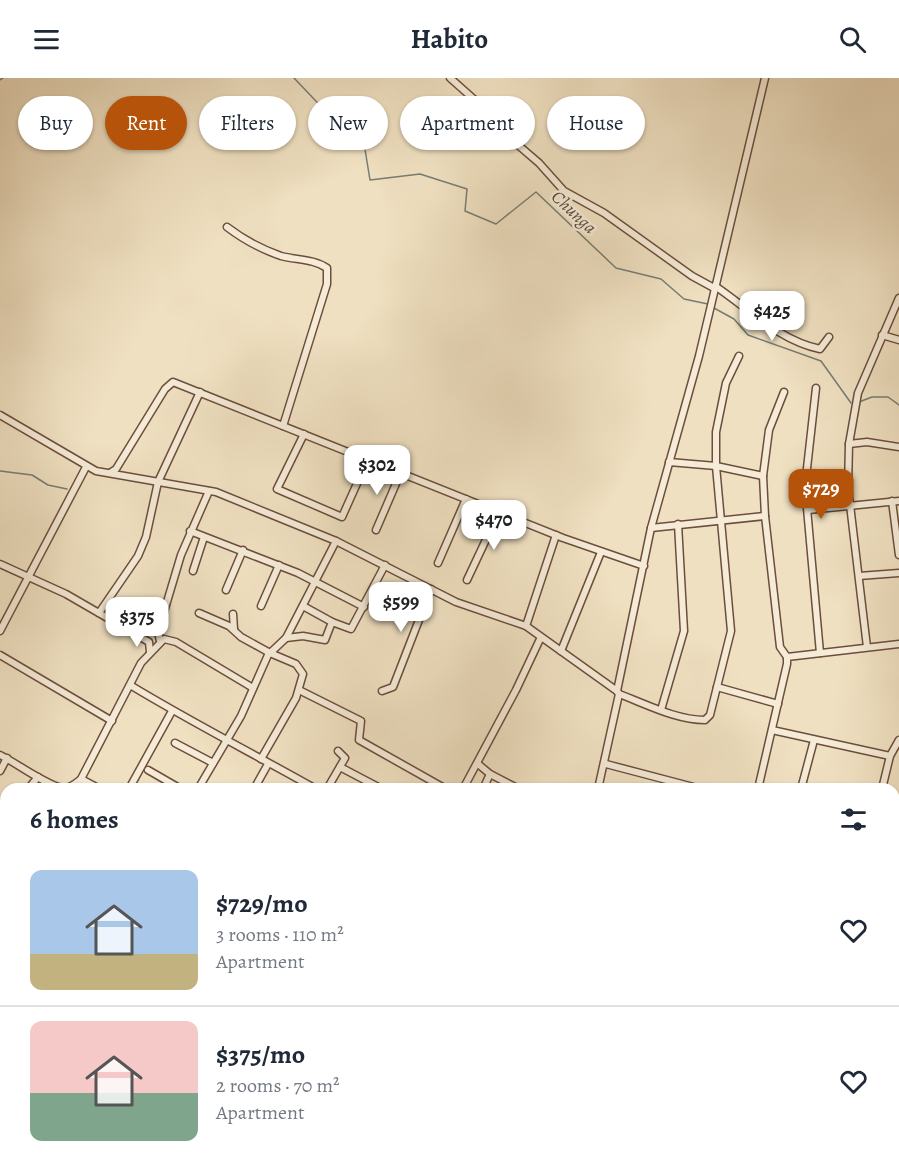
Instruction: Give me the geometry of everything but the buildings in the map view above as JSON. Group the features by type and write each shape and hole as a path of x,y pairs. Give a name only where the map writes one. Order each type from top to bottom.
{"street":[{"path":"450,78 476,101 504,133 532,156 564,191 604,213 692,276 715,287 786,337 803,346 820,349 829,337"},
{"path":"600,783 606,764 651,528 709,313 765,78"},
{"path":"227,227 262,249 321,264 327,268 327,284 298,370 283,426"},
{"path":"867,647 847,469 849,444 858,393 898,301"},
{"path":"882,335 899,340"},
{"path":"0,409 0,415 86,467 129,479 209,491 336,540 456,602 526,626 618,693 670,714 705,720 710,715 731,631 716,466 716,432 726,383 739,356"},
{"path":"110,473 116,469 169,384 173,382 556,536 644,566"},
{"path":"816,388 805,475 820,653"},
{"path":"99,614 138,556 146,537 158,482 200,392"},
{"path":"759,783 778,704 786,657 780,647 765,516 763,476 768,430 784,392"},
{"path":"304,434 277,489 335,514 345,516 368,459"},
{"path":"849,444 867,442 899,447"},
{"path":"669,462 716,466 763,476"},
{"path":"0,631 86,467"},
{"path":"376,530 401,472"},
{"path":"160,641 158,632 190,531 209,491"},
{"path":"438,563 466,499"},
{"path":"808,510 896,501 899,555"},
{"path":"467,580 500,512"},
{"path":"651,528 765,516"},
{"path":"661,710 684,631 678,525"},
{"path":"190,531 243,550 316,581 364,607"},
{"path":"526,626 556,536"},
{"path":"193,571 204,537"},
{"path":"201,783 241,716 270,653 286,638 336,540"},
{"path":"226,590 243,550"},
{"path":"561,651 601,552"},
{"path":"0,564 66,594 149,642 150,652"},
{"path":"261,606 279,565"},
{"path":"303,606 332,622 351,629 385,565"},
{"path":"859,576 899,573"},
{"path":"382,692 393,687 431,589"},
{"path":"199,613 234,629 242,637 270,653 299,666 304,678 261,759"},
{"path":"233,614 234,629"},
{"path":"286,638 303,636 325,640 332,622"},
{"path":"467,783 541,637"},
{"path":"74,783 81,779 141,663 160,641 166,639 176,642 253,688"},
{"path":"786,657 899,644"},
{"path":"0,656 112,721"},
{"path":"130,685 172,711 226,738 299,783"},
{"path":"717,687 778,704"},
{"path":"299,690 361,721 359,740 435,783"},
{"path":"132,783 172,711"},
{"path":"772,730 890,756"},
{"path":"803,783 814,740"},
{"path":"883,783 890,756 899,740"},
{"path":"175,743 213,763"},
{"path":"331,783 345,756 338,751"},
{"path":"0,771 3,757 51,783"},
{"path":"257,783 268,764"},
{"path":"478,764 507,783"},
{"path":"606,764 678,783"},
{"path":"340,767 370,783"},
{"path":"148,770 171,783"},
{"path":"486,783 490,774"},
{"path":"33,783 38,777"},
{"path":"81,779 88,783"}],"waterway":[{"name":"Chunga","path":"294,78 332,118 362,131 370,180 420,174 467,189 465,211 496,224 536,192 616,268 661,279 684,299 708,304"},
{"name":"Chunga","path":"714,308 734,319 748,335 821,361 851,403"},
{"name":"Chunga","path":"859,402 872,397 888,397 899,405"},
{"path":"0,471 32,475 48,485 67,489"}]}
